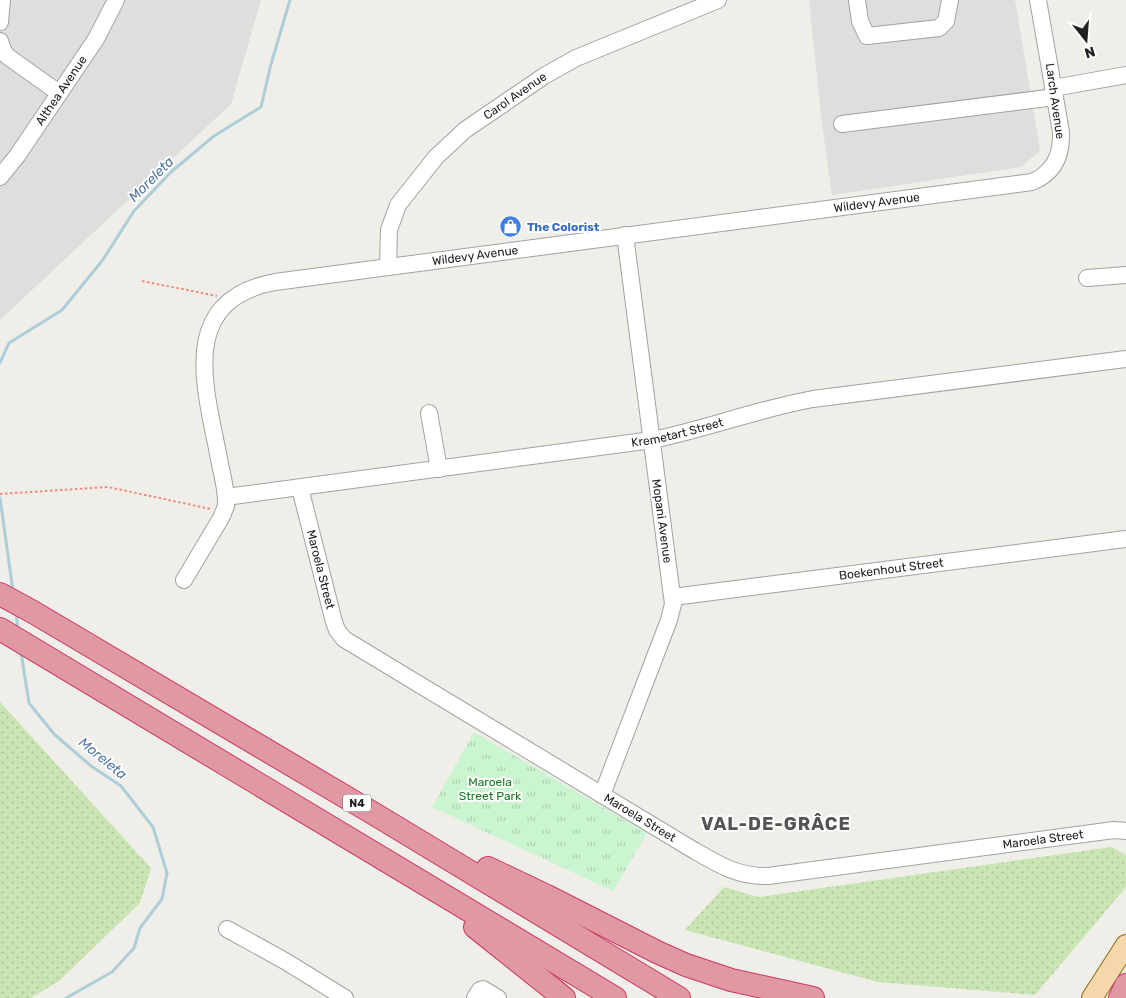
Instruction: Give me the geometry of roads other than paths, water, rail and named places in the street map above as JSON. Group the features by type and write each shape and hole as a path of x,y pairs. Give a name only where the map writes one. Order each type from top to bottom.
{"highway":[{"name":"N4","path":"0,594 376,815 679,998"},
{"path":"0,629 615,998"},
{"path":"376,815 547,896 674,960 731,980 813,998"},
{"path":"405,872 564,998"},
{"path":"1120,998 1126,985"}],"main road":[{"path":"1094,998 1126,945"},
{"path":"1094,998 1126,958"},
{"path":"1108,998 1126,972"}],"street":[{"path":"0,22 2,0"},
{"name":"Althea Avenue","path":"0,177 17,156 102,29 116,0"},
{"name":"Carol Avenue","path":"388,267 389,230 398,205 436,157 465,130 544,76 576,58 718,0"},
{"path":"857,0 860,21 867,36 939,28 946,21 950,0"},
{"name":"Larch Avenue","path":"1024,183 1036,180 1055,164 1059,155 1061,140 1038,0"},
{"path":"0,41 2,50 7,56 59,93"},
{"path":"842,124 1054,93 1126,75"},
{"name":"Wildevy Avenue","path":"184,580 225,511 227,504 221,504 204,348 210,327 226,304 244,291 264,284 1024,183"},
{"name":"Mopani Avenue","path":"602,795 669,620 673,597 625,235"},
{"path":"1087,278 1126,275"},
{"name":"Kremetart Street","path":"221,504 300,488 652,440 694,431 766,409 805,400 1126,359"},
{"path":"428,413 439,469"},
{"name":"Maroela Street","path":"300,488 331,612 341,637 718,864 742,874 753,876 1126,830"},
{"name":"Boekenhout Street","path":"673,597 1121,539"},
{"path":"227,929 285,961 345,998"},
{"path":"475,998 480,990 483,989 498,998"}],"waterway":[{"name":"Moreleta","path":"0,363 9,343 62,310 102,261 134,211 171,172 214,136 261,107 271,64 290,0"},
{"name":"Moreleta","path":"0,498 13,591"},
{"name":"Moreleta","path":"16,612 18,631"},
{"name":"Moreleta","path":"21,652 29,703 54,734 91,766 121,786 153,827 167,873 162,899 140,928 134,948 112,972 66,998"}],"place":[{"name":"The Colorist","path":"511,227"}],"district":[{"name":"VAL-DE-GRÂCE","path":"776,824"}],"park label":[{"name":"Maroela Street Park","path":"490,789"}]}
